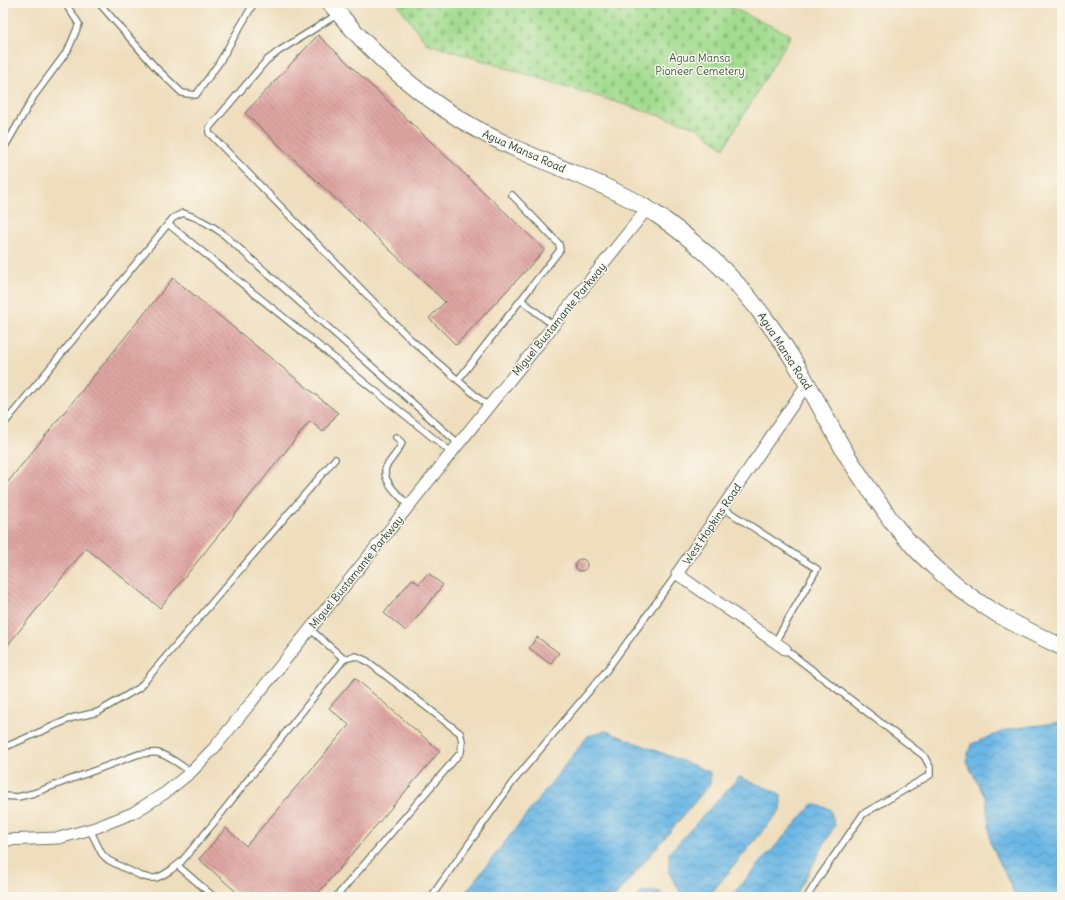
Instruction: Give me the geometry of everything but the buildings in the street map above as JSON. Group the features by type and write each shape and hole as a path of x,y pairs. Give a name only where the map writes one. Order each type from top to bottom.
{"main road":[{"name":"Agua Mansa Road","path":"334,8 350,27 407,81 433,102 457,118 483,133 521,151 620,194 647,209 683,234 709,256 741,288 770,324 807,384 843,448 896,527 944,575 979,603 1026,630 1062,647"}],"street":[{"name":"Miguel Bustamante Parkway","path":"3,840 59,838 90,830 133,813 165,793 191,772 214,748 647,209"},
{"name":"West Hopkins Road","path":"785,649 677,574 807,384"}],"lane":[{"path":"3,150 34,96 71,44 79,24 65,3"},
{"path":"99,3 156,68 182,93 196,95 219,63 254,3"},
{"path":"334,8 266,61 209,128 209,133 408,337 489,407"},
{"path":"458,380 560,250 559,244 512,195"},
{"path":"3,424 173,218 183,213 195,217 222,233 459,444"},
{"path":"168,224 452,453"},
{"path":"521,300 554,326"},
{"path":"396,437 402,443 399,450 385,469 385,476 391,486 409,506"},
{"path":"3,748 72,718 98,712 139,688 335,459"},
{"path":"723,508 817,570 774,642"},
{"path":"432,897 512,783 606,671 677,574"},
{"path":"310,629 344,659"},
{"path":"785,649 924,756 930,768 930,775 863,814 807,897"},
{"path":"90,830 102,854 108,860 141,876 156,878 177,866 212,825 344,659 356,656 367,661 460,733 462,741 461,752 336,897"},
{"path":"3,796 18,796 34,793 139,754 158,753 191,772"},
{"path":"177,866 214,897"}],"green space":[{"name":"Agua Mansa Pioneer Cemetery","path":"397,3 721,3 791,35 724,148 696,127 426,43"}],"water":[{"path":"1062,722 1062,897 1016,897 991,844 986,799 966,761 971,744 1010,729"},
{"path":"606,731 710,772 710,784 615,897 462,897 588,736"},
{"path":"739,777 781,794 781,809 708,897 683,897 669,873 669,853"},
{"path":"813,804 830,809 835,825 795,897 730,897"},
{"path":"659,891 663,897 637,897 641,892"}]}
